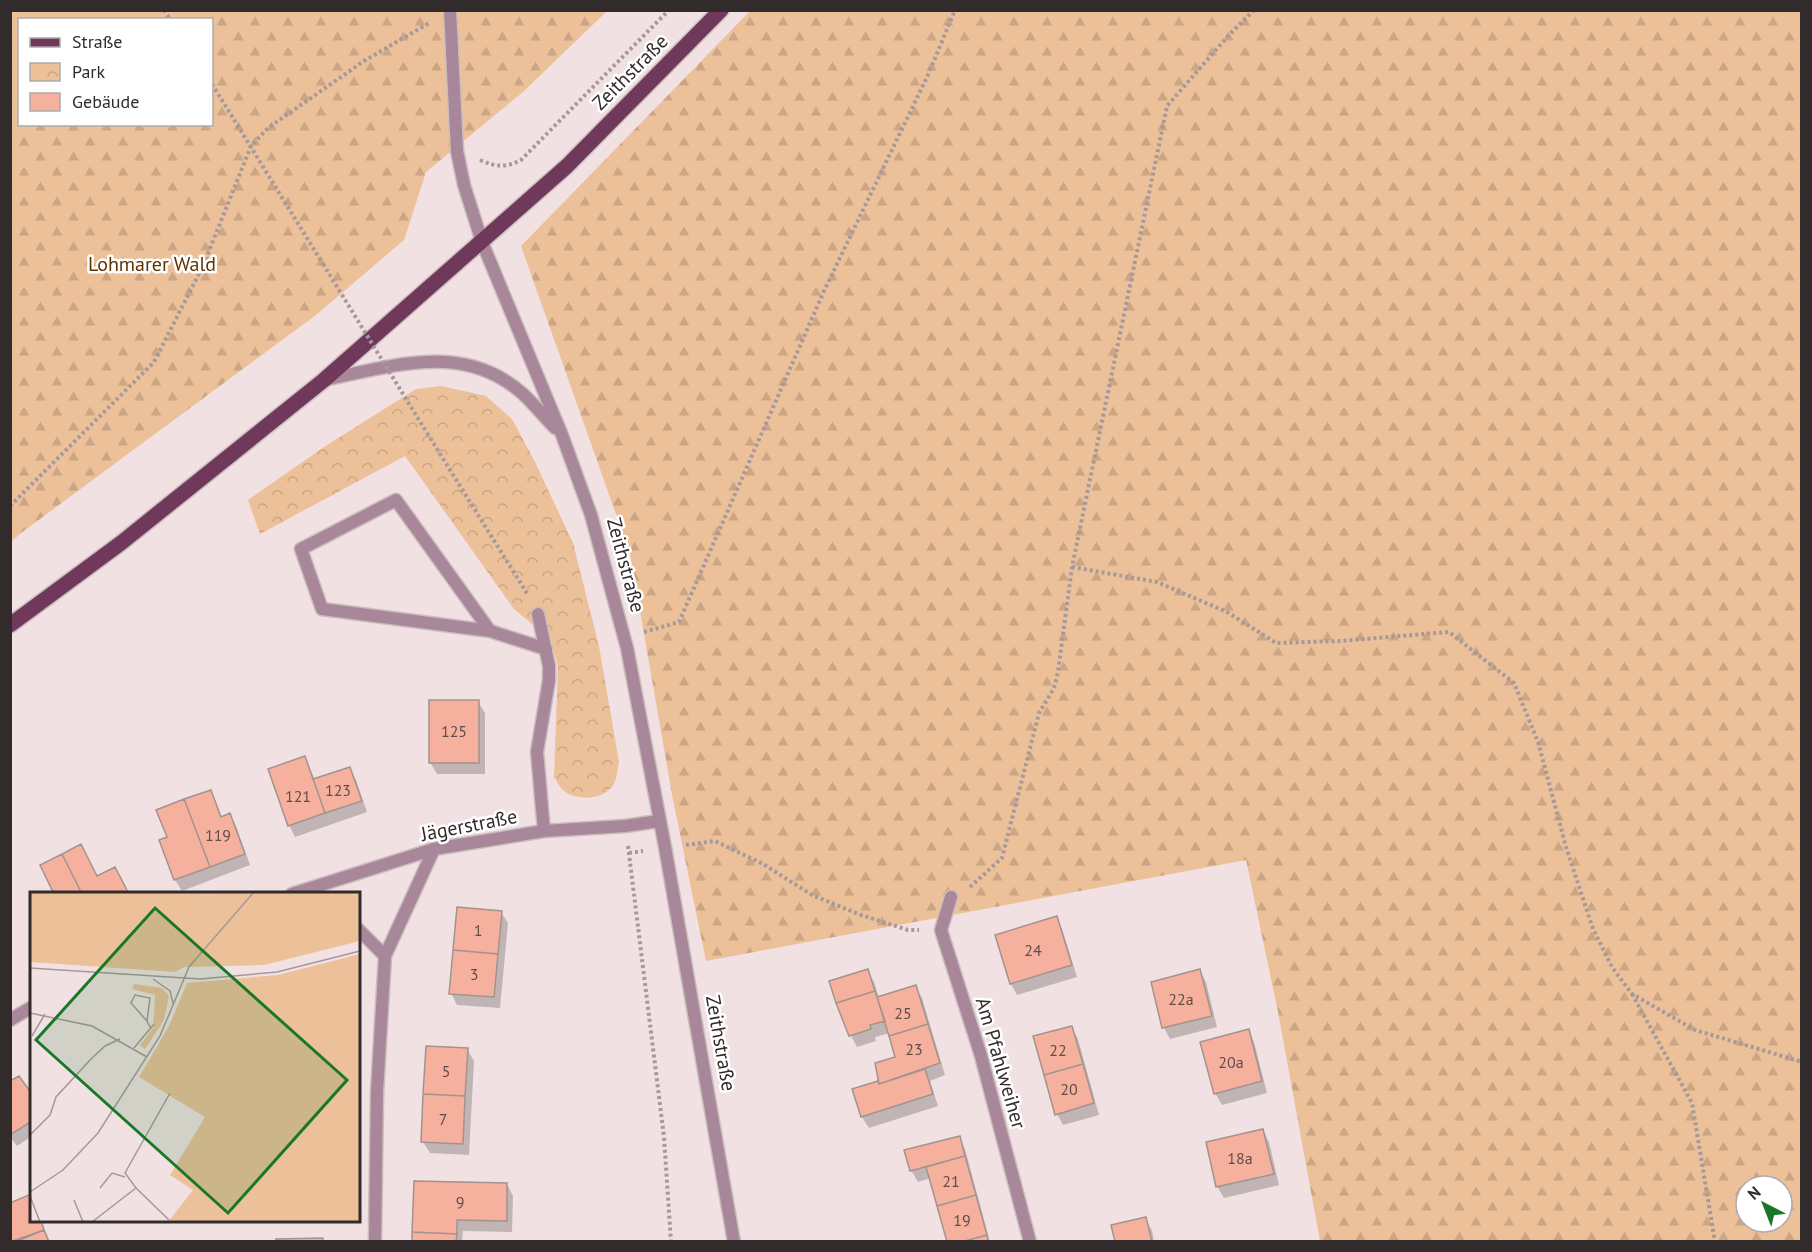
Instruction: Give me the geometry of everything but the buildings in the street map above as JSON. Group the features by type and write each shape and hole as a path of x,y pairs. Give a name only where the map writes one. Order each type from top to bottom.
{"main road":[{"name":"Zeithstraße","path":"482,242 567,166 721,10"},
{"path":"10,625 121,543 324,380 482,242"}],"street":[{"path":"450,11 457,151 464,185 482,242"},
{"name":"Zeithstraße","path":"482,242 562,435 591,515 624,638 665,847 734,1242"},
{"path":"324,380 422,361 471,364 494,374 522,393 562,435"},
{"path":"490,631 396,500 301,549 322,609 490,631 546,650"},
{"path":"538,614 546,650 549,680 537,759 544,831"},
{"name":"Jägerstraße","path":"320,890 434,849 544,831 625,826 659,821"},
{"path":"375,1242 377,1092 385,956 434,849"},
{"path":"941,930 951,897"},
{"name":"Am Pfahlweiher","path":"941,930 981,1056 1030,1242"},
{"path":"360,931 385,956"},
{"path":"10,1020 30,1008"}],"path":[{"path":"457,151 493,165 508,167 521,160 669,10"},
{"path":"624,638 679,622 824,291 928,75 955,10"},
{"path":"951,897 975,885 1002,858 1039,713 1054,688 1072,567 1167,106 1228,36 1254,10"},
{"path":"10,506 154,362 203,266 251,146 268,128 364,61 450,11"},
{"path":"213,86 522,583 538,614"},
{"path":"1072,567 1157,582 1227,612 1276,643 1339,641 1449,632 1514,683 1538,742 1566,847 1593,929 1612,968 1632,994 1692,1103 1715,1242"},
{"path":"671,1242 664,1137 629,853 715,841 763,864 812,895 861,915 908,930 941,930"},
{"path":"1632,994 1695,1030 1802,1062"}],"green space":[{"name":"Lohmarer Wald","path":"11,11 607,11 523,92 426,172 404,240 316,315 11,542"},
{"path":"750,11 1801,11 1801,1241 1320,1241 1278,1012 1246,860 706,961 673,800 630,554 521,246"},
{"path":"441,386 486,396 512,419 573,543 599,646 619,762 614,784 599,796 586,798 567,793 554,777 558,666 550,639 514,609 405,456 260,534 248,500 327,445 416,389"}]}
